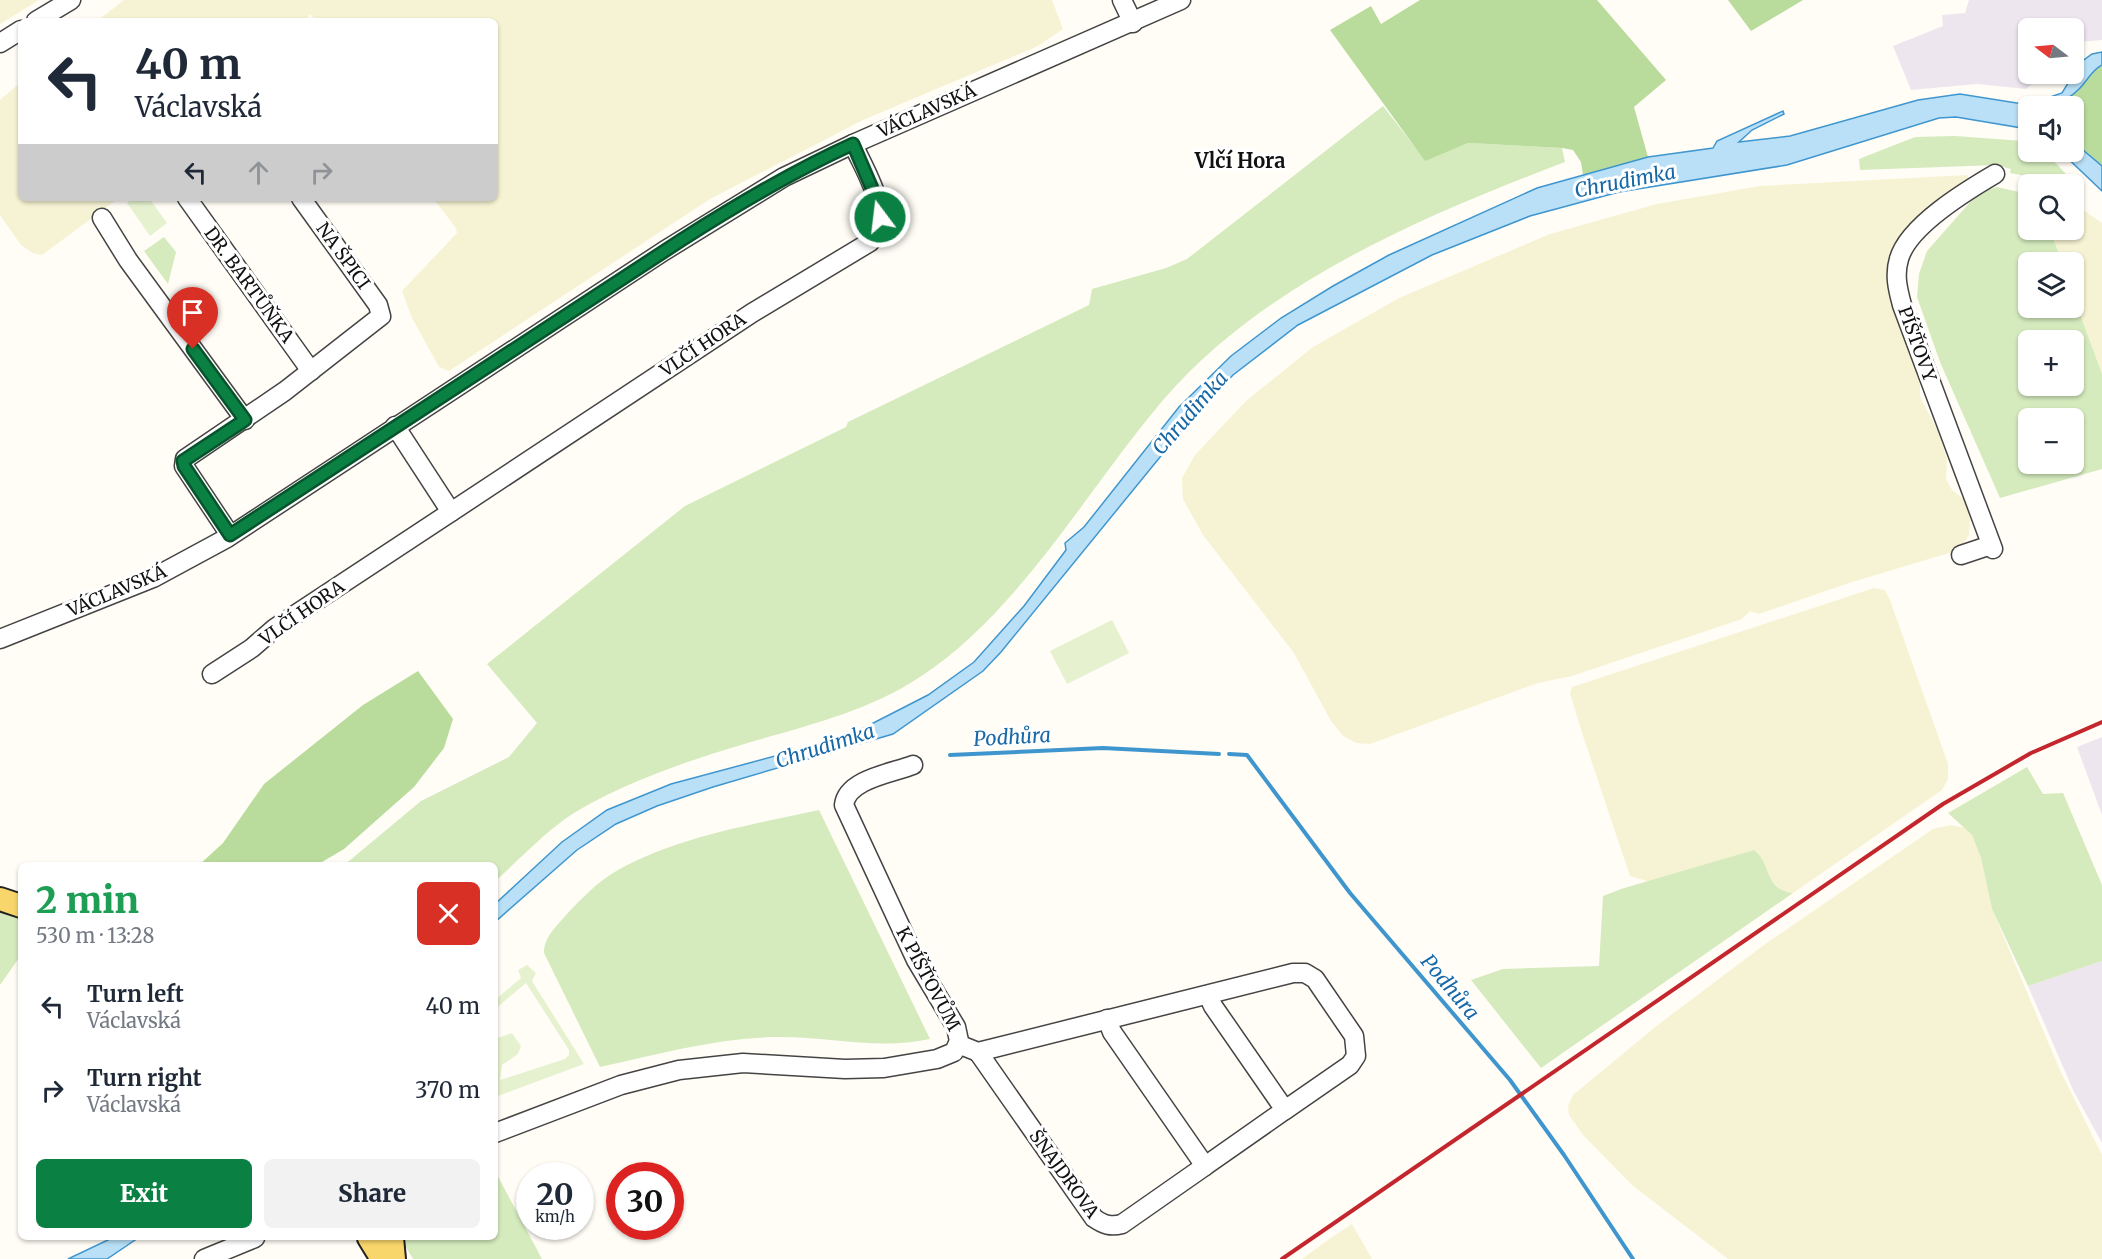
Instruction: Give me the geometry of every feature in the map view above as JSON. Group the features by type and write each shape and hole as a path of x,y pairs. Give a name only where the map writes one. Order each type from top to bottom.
{"main road":[{"path":"0,889 18,895"},
{"path":"0,899 18,905"},
{"path":"370,1240 382,1259"},
{"path":"392,1240 394,1259"}],"street":[{"path":"41,18 71,0"},
{"path":"1122,0 1133,23"},
{"name":"VÁCLAVSKÁ","path":"0,639 153,578 230,535 738,204 784,177 853,144 1182,0"},
{"path":"0,43 18,32"},
{"name":"VLČÍ HORA","path":"212,674 252,648 275,628 752,313 870,242 878,228 880,210 853,144"},
{"name":"PÍŠŤOVY","path":"1961,555 1992,547 1902,305 1896,269 1908,240 1950,204 1995,174"},
{"name":"DR. BARTŮŇKA","path":"189,201 311,371"},
{"name":"NA ŠPICI","path":"304,201 378,305 381,316 311,371"},
{"path":"102,218 128,260 245,420"},
{"path":"230,535 184,466 183,461 245,420 311,371"},
{"path":"395,426 451,512"},
{"name":"K PÍŠŤOVŮM","path":"498,1132 586,1098 655,1075 704,1066 743,1063 845,1069 884,1068 945,1057 954,1052 958,1044 956,1027 916,960 844,805 847,794 858,785 913,765"},
{"name":"ŠNAJDROVA","path":"1305,973 1315,979 1354,1036 1356,1056 1350,1065 1122,1224 1112,1226 1100,1223 1094,1218 978,1052 1107,1019 1305,973"},
{"path":"1208,995 1212,1006 1285,1110"},
{"path":"1107,1019 1112,1032 1205,1166"},
{"path":"958,1044 978,1052"},
{"path":"204,1259 250,1240"}],"shaded area":[{"path":"0,0 39,0 0,24"},
{"path":"124,0 1052,0 1063,29 1038,46 863,120 710,199 449,371 439,367 412,318 402,291 457,233 456,228 435,201 498,201 498,18 313,18 310,14 307,18 101,18"},
{"path":"1969,0 2102,0 2102,40 2084,42 2084,18 2018,18 2018,84 2032,84 2026,89 1977,84 1911,90 1893,46 1943,26 1942,15 1965,13"},
{"path":"18,85 18,201 115,201 42,255 33,253 21,245 0,215 0,100"},
{"path":"1968,175 1967,183 1922,217 1890,287 1920,384 1920,397 1938,431 1947,459 1946,479 1952,490 1964,499 1970,514 1969,535 1959,550 1849,583 1759,614 1750,611 1742,619 1572,676 1538,683 1370,744 1356,743 1343,736 1331,721 1294,653 1203,535 1183,499 1182,478 1195,455 1246,401 1313,347 1399,298 1550,234 1657,204 1760,186"},
{"path":"2084,211 2102,223 2102,374 2081,318 2084,318 2084,252 2058,252 2054,240 2084,240"},
{"path":"1874,588 1885,590 1890,600 1948,764 1948,779 1942,790 1793,893 1783,892 1767,875 1758,853 1754,850 1650,882 1630,876 1583,736 1570,693 1572,687"},
{"path":"2102,737 2102,815 2077,747"},
{"path":"1951,825 1965,828 1972,835 1981,858 1992,909 2059,1068 2102,1155 2102,1259 1728,1259 1632,1185 1583,1135 1569,1115 1568,1106 1573,1095 1659,1024 1768,942 1933,829"},
{"path":"2102,961 2102,1143 2074,1092 2028,986"},
{"path":"1352,1224 1372,1259 1302,1259 1328,1240"}],"green space":[{"path":"1420,0 1597,0 1666,80 1634,107 1648,157 1583,175 1581,162 1573,150 1468,143 1425,161 1330,30 1371,6 1381,24"},
{"path":"1728,0 1803,0 1751,31"},
{"path":"2102,65 2102,166 2084,150 2084,96 2068,96 2081,87"},
{"path":"1383,106 1425,160 1468,143 1562,148 1565,162 1457,205 1350,257 1298,287 1249,320 1204,357 1164,399 1021,584 956,650 920,677 856,709 720,751 674,767 605,796 565,819 498,878 498,862 348,862 421,801 509,757 537,723 487,664 685,506 846,427 848,422 1089,305 1092,289 1166,268 1187,259"},
{"path":"1955,136 2018,141 2018,162 2054,162 2066,174 2018,174 2010,173 2011,169 1996,165 1860,170 1859,159 1915,137"},
{"path":"1997,187 2018,192 2018,240 2054,240 2058,252 2018,252 2018,318 2081,318 2102,374 2102,469 2000,498 1940,362 1917,297 1919,274 1927,251 1979,192"},
{"path":"151,201 167,223 150,236 127,203"},
{"path":"164,237 176,252 168,284 144,251"},
{"path":"1112,620 1129,653 1067,684 1050,651"},
{"path":"418,671 453,719 444,748 414,787 344,849 322,862 202,862 223,843 264,784 363,705"},
{"path":"2027,767 2043,794 2063,793 2102,885 2102,961 2028,986 1992,909 1981,858 1972,835 1948,813"},
{"path":"819,810 930,1039 874,1043 780,1037 757,1038 689,1047 600,1067 544,953 548,937 555,928 597,885 611,874 641,858 690,840"},
{"path":"1754,850 1763,861 1777,887 1793,893 1541,1068 1471,980 1503,969 1599,966 1603,896"},
{"path":"0,911 18,917 18,959 0,985"},
{"path":"527,965 536,973 532,981 584,1064 498,1096 498,1038 512,1033 521,1046 518,1054 502,1065 500,1080 565,1059 569,1055 569,1050 526,983 498,1006 498,997 521,978 518,970"},
{"path":"498,1177 516,1210 516,1240 532,1240 542,1259 413,1259 400,1240 498,1240"}],"water":[{"path":"2102,52 2102,65 2084,84 2084,60 2092,54"},
{"path":"2068,84 2084,84 2071,96 2053,96 2062,93"},
{"name":"Chrudimka","path":"1960,94 2018,103 2018,127 1956,117 1939,118 1787,165 1619,192 1530,216 1432,255 1298,325 1233,375 1187,424 983,671 893,734 713,787 657,806 616,824 577,850 498,919 498,901 562,842 607,810 671,784 846,737 928,695 974,662 1024,606 1066,550 1065,543 1084,527 1179,407 1231,356 1281,318 1333,286 1389,255 1537,188 1648,157 1713,148 1717,141 1783,111 1784,114 1752,130 1739,142 1790,136 1918,100"},
{"path":"2084,151 2102,166 2102,191 2072,162 2084,162"},
{"path":"108,1240 135,1240 107,1259 68,1259"}],"waterway":[{"name":"Podhůra","path":"950,755 1103,748 1219,754"},
{"name":"Podhůra","path":"1229,754 1247,755 1350,893 1510,1080 1564,1155 1633,1259"}],"railway":[{"path":"1282,1259 1943,804 2031,753 2102,722"}],"district":[{"name":"Vlčí Hora","path":"1240,161"}],"route":[{"path":"193,349 245,420 183,461 184,466 230,535 683,239 784,177 820,159 853,144 877,200 880,217"}]}
